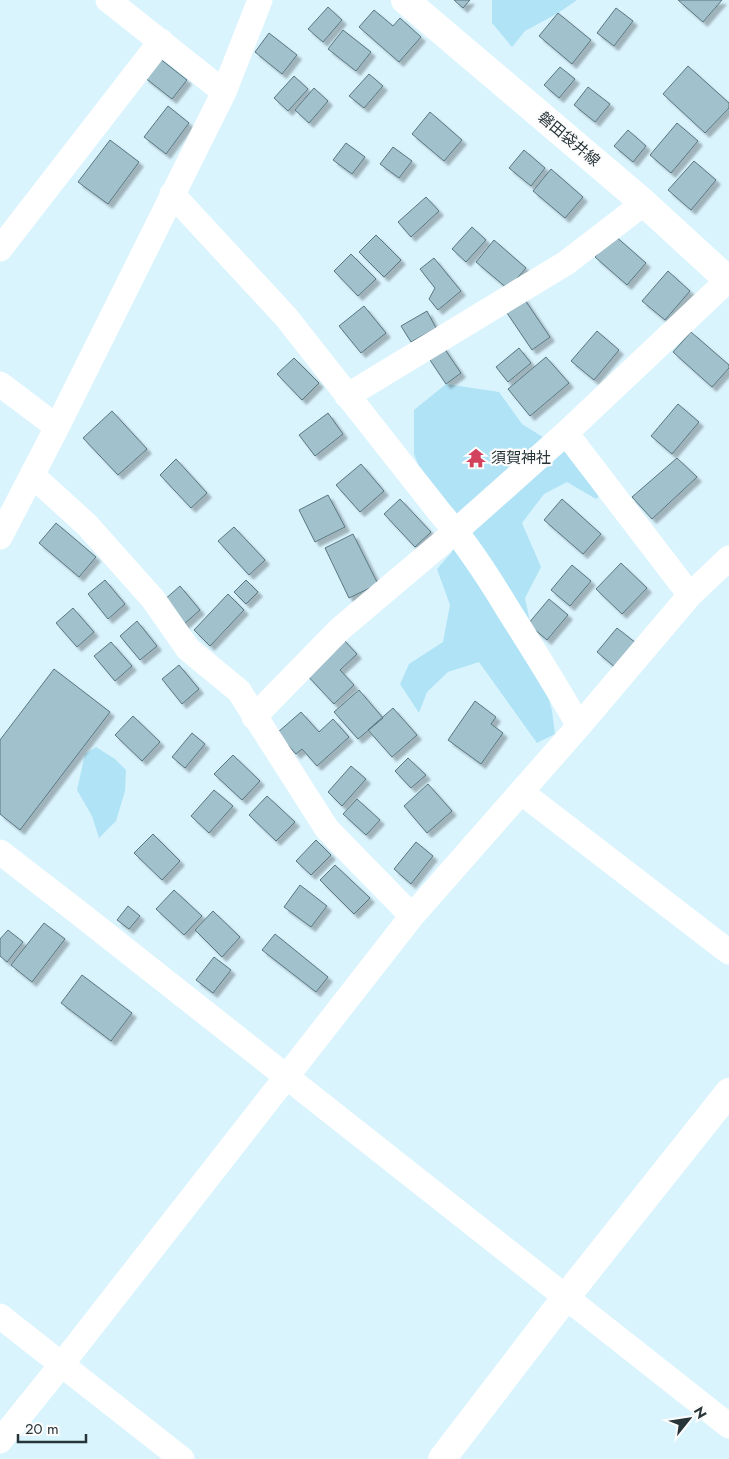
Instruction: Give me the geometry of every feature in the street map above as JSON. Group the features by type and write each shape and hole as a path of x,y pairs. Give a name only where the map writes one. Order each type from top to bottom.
{"street":[{"path":"108,0 224,92"},
{"path":"0,536 57,427 224,92 260,0"},
{"name":"磐田袋井線","path":"405,0 644,204 728,281"},
{"path":"0,249 161,41"},
{"path":"172,194 286,316 347,396 441,514 456,530 556,685 579,726"},
{"path":"347,396 566,263 644,204"},
{"path":"254,717 340,629 566,433 728,281"},
{"path":"0,384 57,427"},
{"path":"566,433 690,595"},
{"path":"32,475 87,525 153,599 188,649 239,691 327,829 412,916"},
{"path":"0,1441 412,916 579,726 690,595 729,558"},
{"path":"521,792 729,952"},
{"path":"0,852 80,913 729,1426"},
{"path":"442,1459 566,1297 729,1092"},
{"path":"0,1316 182,1459"}],"shaded area":[{"path":"492,0 577,0 525,31 512,47 492,23"},
{"path":"446,384 499,392 522,424 589,464 607,488 596,499 567,482 544,494 522,523 541,567 525,598 537,655 552,711 555,734 537,743 479,662 448,672 427,692 419,713 400,684 409,664 443,642 450,605 437,569 452,552 414,454 414,410"},
{"path":"96,747 115,759 126,770 125,791 116,821 99,838 92,816 77,790 85,754"}],"building":[{"path":"454,0 470,0 463,8"},
{"path":"678,0 722,0 703,22"},
{"path":"328,7 342,20 323,42 308,29"},
{"path":"616,8 633,21 614,46 597,33"},
{"path":"374,10 393,26 400,18 421,37 399,62 359,27"},
{"path":"558,13 591,40 572,64 539,36"},
{"path":"343,30 371,52 356,71 328,49"},
{"path":"269,33 297,55 282,74 255,52"},
{"path":"159,58 187,80 172,99 144,77"},
{"path":"688,66 729,103 729,108 705,133 663,94"},
{"path":"560,67 575,79 559,98 544,85"},
{"path":"369,74 383,86 364,108 349,96"},
{"path":"294,76 308,89 288,111 274,98"},
{"path":"588,87 610,104 595,122 574,105"},
{"path":"314,88 328,101 309,123 295,110"},
{"path":"168,106 189,123 166,154 144,137"},
{"path":"430,112 462,140 444,161 412,134"},
{"path":"677,123 698,141 671,173 650,155"},
{"path":"628,130 646,146 633,162 614,146"},
{"path":"110,140 139,162 108,204 78,182"},
{"path":"346,143 365,157 352,174 333,160"},
{"path":"393,147 412,161 399,178 380,164"},
{"path":"524,150 545,168 531,186 509,168"},
{"path":"694,161 716,180 691,210 668,190"},
{"path":"551,169 583,197 565,218 533,191"},
{"path":"426,197 439,211 411,237 398,222"},
{"path":"472,227 486,240 466,262 452,249"},
{"path":"376,235 401,260 384,277 359,252"},
{"path":"614,235 646,263 627,285 595,257"},
{"path":"494,240 526,268 508,289 476,262"},
{"path":"351,254 376,279 358,296 334,271"},
{"path":"434,258 461,291 438,310 429,299 435,288 420,269"},
{"path":"668,271 690,291 665,320 642,301"},
{"path":"523,297 550,337 532,350 505,310"},
{"path":"364,306 386,333 361,353 339,326"},
{"path":"427,311 436,328 411,342 401,326"},
{"path":"597,331 619,350 594,380 571,361"},
{"path":"691,332 729,365 729,368 712,387 673,352"},
{"path":"442,345 461,373 446,384 428,357"},
{"path":"519,348 531,363 508,382 496,367"},
{"path":"546,357 569,383 530,416 508,389"},
{"path":"294,358 319,383 302,400 277,374"},
{"path":"678,404 699,422 672,454 651,436"},
{"path":"112,411 147,449 118,475 83,438"},
{"path":"328,413 343,434 315,456 299,435"},
{"path":"677,458 697,477 652,519 632,497"},
{"path":"176,459 207,493 191,508 160,475"},
{"path":"361,464 384,491 360,512 336,485"},
{"path":"328,495 345,527 315,542 299,510"},
{"path":"400,499 431,532 415,547 384,514"},
{"path":"562,499 601,534 583,554 544,520"},
{"path":"56,523 96,557 79,577 39,543"},
{"path":"234,527 265,560 249,575 218,541"},
{"path":"353,534 378,584 349,598 325,548"},
{"path":"621,563 647,588 622,614 596,589"},
{"path":"572,565 591,581 570,606 551,590"},
{"path":"105,580 125,604 108,619 88,594"},
{"path":"246,580 258,592 246,604 234,592"},
{"path":"180,586 200,610 183,625 163,601"},
{"path":"228,594 244,610 210,646 194,630"},
{"path":"549,599 568,615 547,640 528,624"},
{"path":"73,608 94,632 77,647 56,623"},
{"path":"137,621 157,646 140,660 120,636"},
{"path":"617,628 636,643 616,668 597,652"},
{"path":"342,638 357,654 340,670 354,685 334,704 305,673"},
{"path":"111,642 132,666 115,681 94,656"},
{"path":"179,665 199,689 182,704 162,679"},
{"path":"54,669 110,712 20,830 0,814 0,740"},
{"path":"359,690 383,718 358,739 334,712"},
{"path":"475,701 496,717 491,724 503,733 481,764 448,740"},
{"path":"393,708 417,735 392,757 368,730"},
{"path":"301,712 319,732 333,719 349,737 317,766 302,749 296,754 277,733"},
{"path":"133,716 160,742 142,761 115,735"},
{"path":"192,733 205,744 185,768 172,757"},
{"path":"233,755 260,781 242,800 214,774"},
{"path":"408,758 426,775 411,788 395,771"},
{"path":"351,766 366,779 342,806 328,792"},
{"path":"428,784 452,811 427,833 404,806"},
{"path":"214,790 233,806 209,833 191,816"},
{"path":"267,796 295,822 276,841 249,815"},
{"path":"357,799 380,820 366,835 343,814"},
{"path":"153,834 180,861 162,880 134,853"},
{"path":"316,840 331,855 311,875 296,861"},
{"path":"416,842 433,856 411,884 394,869"},
{"path":"335,865 370,898 354,914 320,880"},
{"path":"300,885 327,906 311,927 284,907"},
{"path":"174,890 202,916 184,935 156,909"},
{"path":"128,906 140,916 129,929 117,920"},
{"path":"213,911 240,937 222,957 195,930"},
{"path":"44,923 65,939 32,982 11,965"},
{"path":"8,930 23,942 7,962 0,956 0,939"},
{"path":"275,934 328,977 316,992 262,950"},
{"path":"214,957 231,970 213,993 196,980"},
{"path":"82,975 132,1013 111,1041 61,1003"}],"place":[{"name":"須賀神社","path":"476,458"}]}
